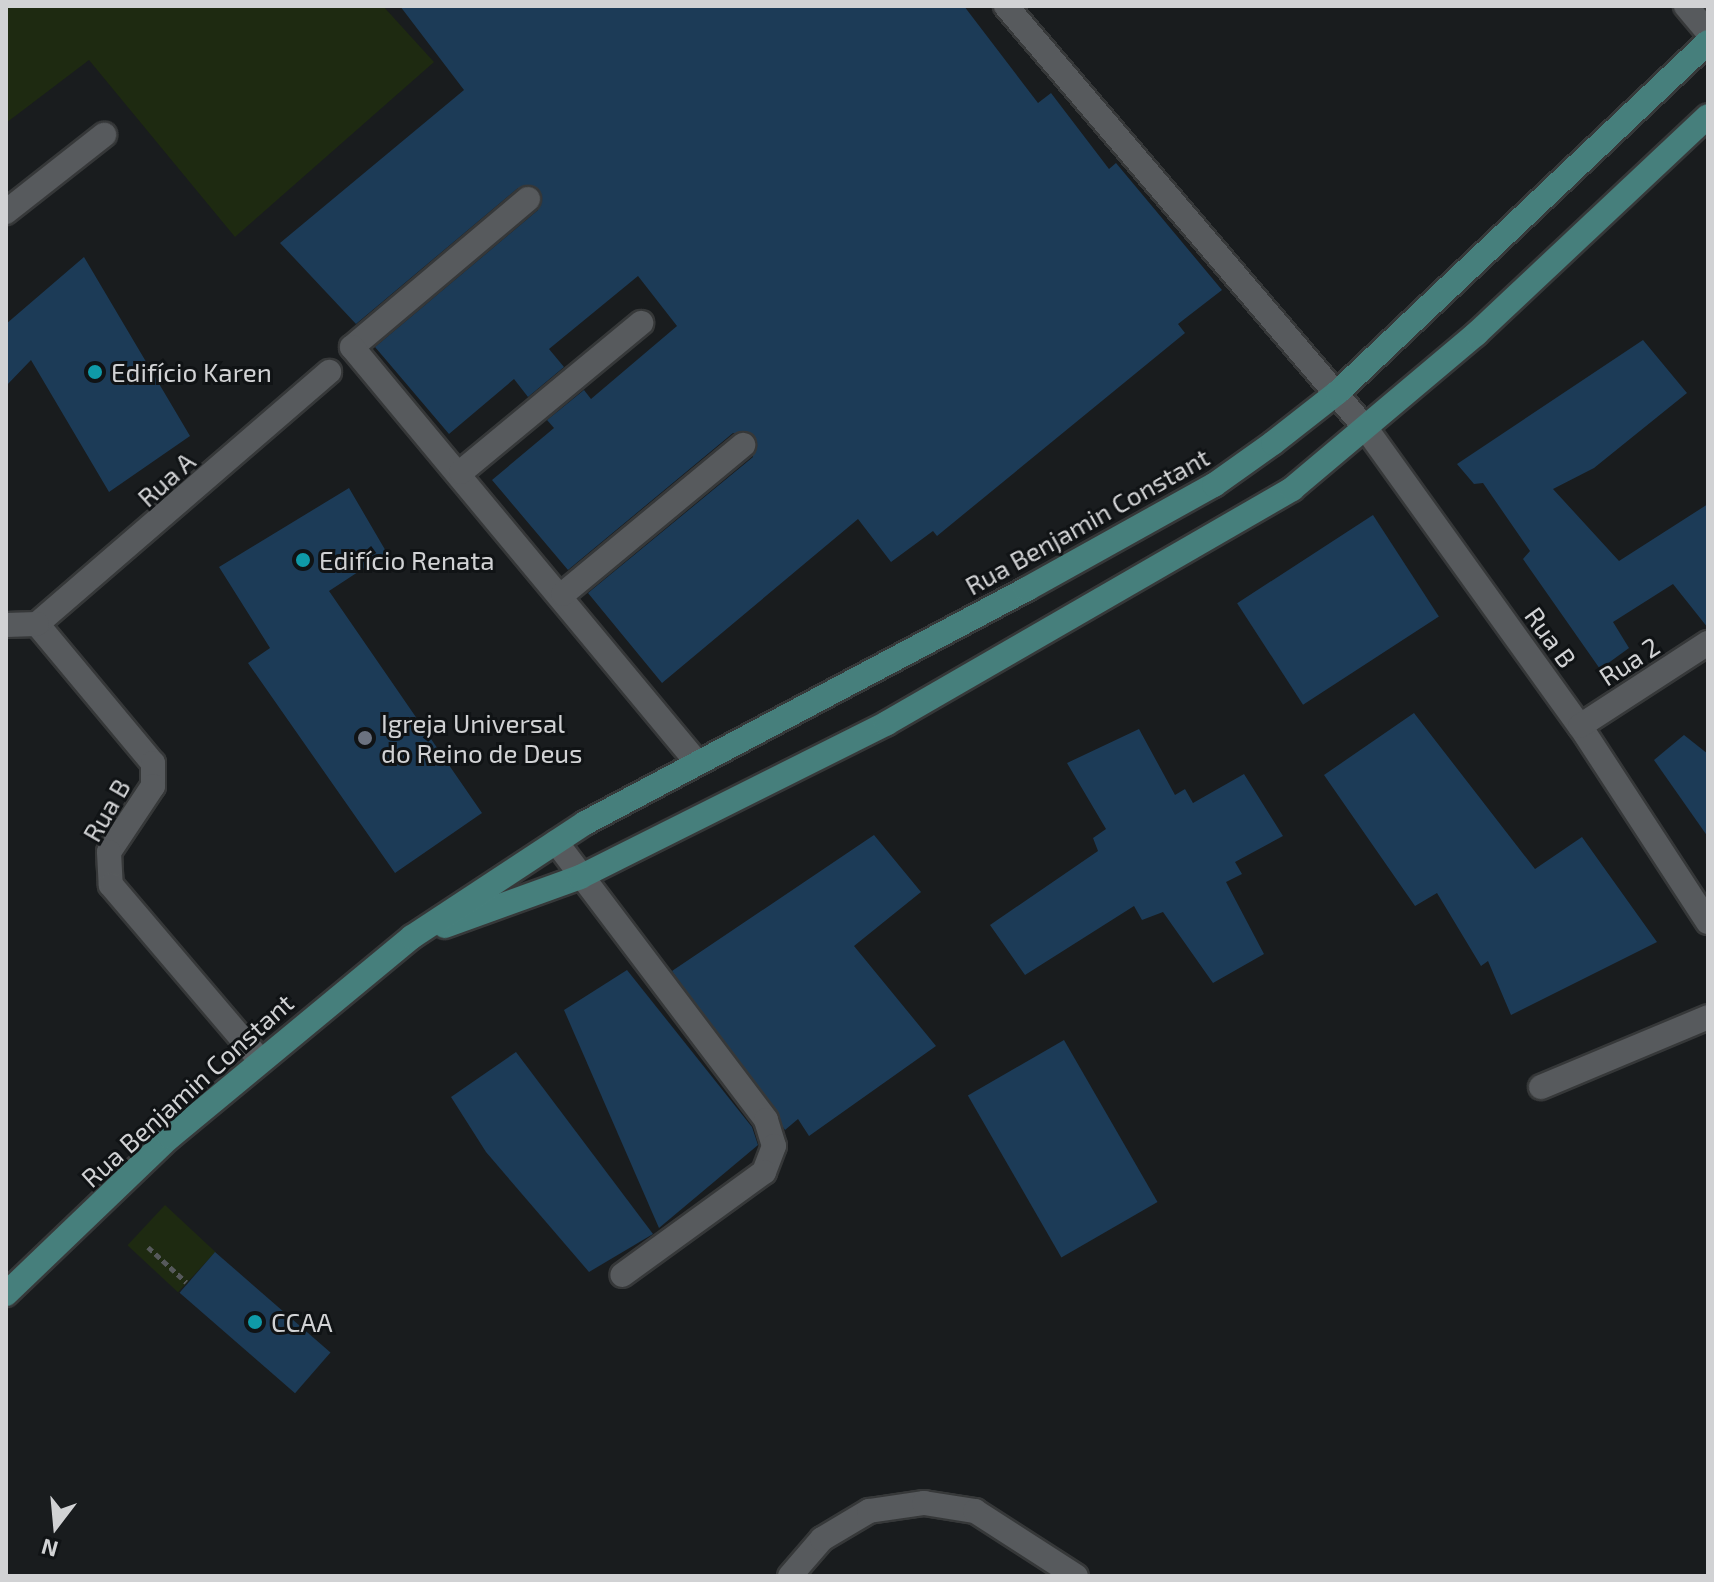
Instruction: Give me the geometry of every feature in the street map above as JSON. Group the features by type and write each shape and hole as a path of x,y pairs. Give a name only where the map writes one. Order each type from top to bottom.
{"main road":[{"name":"Rua Benjamin Constant","path":"6,1294 259,1059 412,937 556,842 696,761 1214,485 1338,392 1708,42"},
{"name":"Rua Benjamin Constant","path":"412,937 580,877 1046,635 1292,489 1367,430 1708,116"}],"street":[{"name":"Rua B","path":"1006,6 1338,392 1580,726 1708,922"},
{"path":"1686,6 1708,32"},
{"path":"6,212 104,135"},
{"path":"528,199 352,347 563,594 696,761"},
{"path":"461,472 641,323"},
{"name":"Rua A","path":"37,624 329,372"},
{"path":"563,594 743,445"},
{"name":"Rua B","path":"37,624 153,763 153,786 109,852 111,885 259,1059"},
{"path":"6,625 37,624"},
{"name":"Rua 2","path":"1580,726 1708,643"},
{"path":"556,842 766,1120 774,1146 764,1172 622,1275"},
{"path":"1541,1087 1708,1017"},
{"path":"790,1576 822,1539 869,1511 924,1503 975,1511 1076,1576"}],"path":[{"path":"148,1247 186,1282"}],"green space":[{"path":"6,6 383,6 434,62 235,237 89,60 6,123"},
{"path":"165,1205 215,1252 178,1292 127,1245"}],"building":[{"path":"400,6 964,6 1038,103 1051,93 1109,169 1116,163 1222,290 1178,324 1185,333 937,536 933,531 891,562 858,519 662,683 588,593 753,457 754,435 733,433 568,570 492,480 554,428 547,420 584,390 591,399 677,326 638,276 549,349 564,367 528,397 514,379 449,434 375,347 538,210 539,189 518,188 356,324 280,243 464,90"},
{"name":"Edifício Karen","path":"84,257 190,436 109,492 31,360 6,386 6,324"},
{"path":"1643,340 1687,393 1594,468 1553,489 1619,561 1708,504 1708,628 1673,584 1613,622 1629,648 1600,669 1523,559 1530,551 1483,483 1474,484 1457,464"},
{"name":"Igreja Universal do Reino de Deus","path":"349,488 387,553 329,591 482,813 395,873 248,663 270,648 219,567"},
{"path":"1373,515 1439,616 1303,705 1237,603"},
{"path":"1414,713 1535,869 1582,837 1657,942 1511,1015 1488,961 1481,966 1437,893 1415,906 1324,775"},
{"path":"1139,729 1175,795 1185,789 1193,803 1244,774 1283,836 1235,862 1242,874 1226,882 1264,954 1213,983 1163,912 1142,920 1134,906 1025,975 990,925 1098,851 1093,838 1106,829 1067,763"},
{"path":"1684,735 1708,754 1708,837 1654,760"},
{"path":"874,835 921,892 854,946 936,1046 809,1136 798,1119 785,1130 672,971"},
{"path":"627,970 752,1127 758,1145 659,1228 564,1010"},
{"path":"1064,1040 1158,1202 1061,1257 968,1096"},
{"path":"516,1052 653,1234 589,1272 486,1152 451,1097"},
{"name":"CCAA","path":"215,1252 330,1352 295,1393 180,1293"}],"place":[{"name":"Edifício Karen","path":"95,372"},
{"name":"Edifício Renata","path":"303,560"},
{"name":"Igreja Universal do Reino de Deus","path":"365,738"},
{"name":"CCAA","path":"255,1322"}]}
